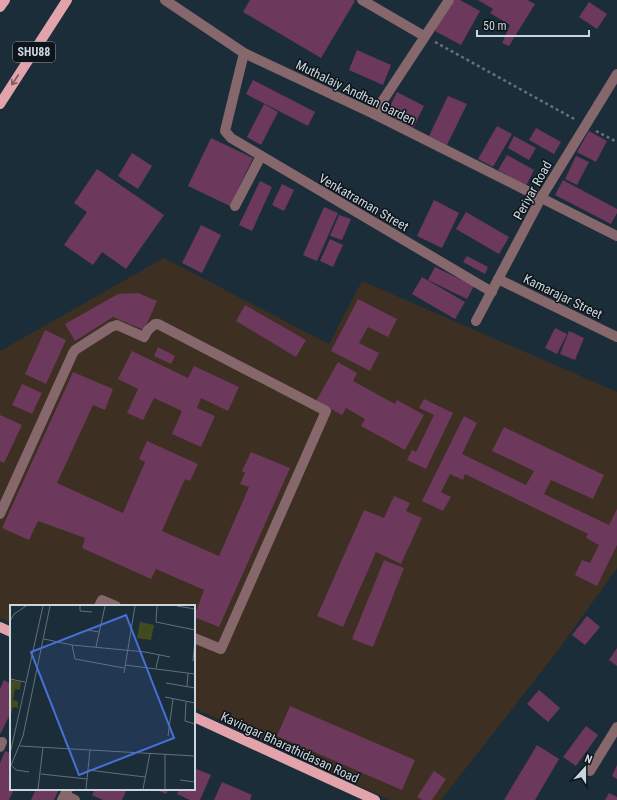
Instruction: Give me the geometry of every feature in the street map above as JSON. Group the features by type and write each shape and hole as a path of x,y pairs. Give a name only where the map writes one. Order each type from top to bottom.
{"main road":[{"path":"0,7 5,0"},
{"name":"SHU88","path":"1,102 67,0"},
{"path":"0,627 10,632"},
{"name":"Kavingar Bharathidasan Road","path":"195,717 375,800"}],"street":[{"name":"Muthalaiy Andhan Garden","path":"165,0 244,53 374,114 541,198"},
{"path":"362,0 424,36"},
{"path":"374,114 449,0"},
{"name":"Venkatraman Street","path":"244,53 225,131 231,138 492,292"},
{"name":"Periyar Road","path":"476,321 541,198 617,74"},
{"path":"235,206 261,156"},
{"path":"541,198 617,236"},
{"name":"Kamarajar Street","path":"498,279 617,337"},
{"path":"0,514 73,352 111,327 117,325 144,337 148,330 158,324 326,411 221,649 195,638"},
{"path":"100,605 102,600 114,605"},
{"path":"590,771 617,727"},
{"path":"65,795 76,800"}],"path":[{"path":"424,36 617,142"}],"shaded area":[{"path":"164,258 329,344 362,281 617,392 617,568 559,649 441,800 390,800 195,708 195,605 10,605 10,623 0,618 0,351"}],"building":[{"path":"250,0 355,1 321,58 243,12"},
{"path":"452,0 460,0 480,11 461,45 435,31"},
{"path":"478,0 527,0 535,4 509,46 502,43 510,25 490,13 493,9"},
{"path":"589,2 607,14 597,29 579,17"},
{"path":"357,50 391,65 383,85 349,70"},
{"path":"253,80 315,112 308,126 246,94"},
{"path":"397,92 424,106 413,128 386,114"},
{"path":"448,96 467,104 447,145 429,136"},
{"path":"264,104 278,112 261,145 247,137"},
{"path":"497,126 512,134 493,167 478,159"},
{"path":"536,128 561,142 554,154 529,140"},
{"path":"589,131 607,141 596,162 577,152"},
{"path":"514,136 536,148 529,160 508,148"},
{"path":"211,138 253,158 230,206 188,186"},
{"path":"132,153 152,166 138,189 118,176"},
{"path":"507,155 534,170 526,186 498,170"},
{"path":"576,156 589,162 577,185 565,179"},
{"path":"97,169 164,215 126,269 102,252 93,265 64,245 87,212 74,203"},
{"path":"563,180 617,209 617,213 611,224 555,195"},
{"path":"260,181 272,187 252,231 239,225"},
{"path":"282,184 294,190 284,211 272,205"},
{"path":"434,200 459,213 442,248 417,236"},
{"path":"324,207 338,213 317,261 303,255"},
{"path":"466,212 509,237 499,254 456,229"},
{"path":"339,215 351,219 342,240 330,236"},
{"path":"201,225 221,235 202,273 182,263"},
{"path":"330,239 343,245 333,267 320,261"},
{"path":"467,256 488,267 485,274 463,262"},
{"path":"435,267 474,286 467,299 428,280"},
{"path":"422,277 465,302 455,319 412,294"},
{"path":"138,293 157,301 144,330 113,317 75,341 65,324 118,294"},
{"path":"358,299 397,319 388,337 368,327 359,343 379,353 370,371 331,351"},
{"path":"245,305 306,340 296,357 236,321"},
{"path":"555,328 567,334 557,354 545,348"},
{"path":"45,330 66,340 46,384 25,374"},
{"path":"569,331 584,338 575,360 560,354"},
{"path":"158,347 175,356 171,364 154,356"},
{"path":"132,351 188,378 194,366 239,387 228,411 201,398 197,408 215,416 201,447 172,434 182,411 154,398 143,420 127,413 138,389 118,379"},
{"path":"338,362 357,373 353,381 395,404 397,400 424,415 405,450 361,426 365,419 346,408 342,415 316,401"},
{"path":"73,372 113,389 105,410 93,405 57,483 123,513 145,462 139,459 147,441 198,464 190,481 185,479 162,531 219,556 249,487 240,484 245,473 242,471 251,452 290,468 219,627 195,617 204,590 156,569 151,579 82,548 85,538 38,521 29,540 2,528"},
{"path":"22,384 42,393 32,414 12,405"},
{"path":"424,399 453,413 426,469 407,460 412,450 416,452 434,415 419,408"},
{"path":"0,415 22,425 4,463 0,461"},
{"path":"464,416 477,423 462,454 526,485 534,471 492,451 504,427 604,475 593,499 551,480 544,494 609,525 617,509 617,545 597,586 575,575 582,560 590,563 599,545 586,538 588,534 465,474 463,480 450,474 441,492 451,497 443,511 422,501"},
{"path":"394,496 410,503 406,511 422,518 401,564 376,552 343,627 317,616 364,510 384,518"},
{"path":"384,560 404,568 373,647 352,639"},
{"path":"587,616 600,627 585,645 572,635"},
{"path":"617,648 617,666 609,660"},
{"path":"4,680 10,683 10,714 1,733 0,733 0,689"},
{"path":"539,690 560,708 548,722 527,704"},
{"path":"290,706 415,760 402,790 277,736"},
{"path":"586,726 598,735 576,766 563,757"},
{"path":"537,745 559,759 535,800 504,800"},
{"path":"5,751 10,753 10,790 14,790 9,800 0,800 0,763"},
{"path":"617,765 617,779 612,776"},
{"path":"195,768 211,775 200,800 190,800 177,794 179,790 195,790"},
{"path":"434,771 446,779 432,800 422,800 417,797"},
{"path":"222,782 252,795 250,800 214,800"},
{"path":"36,790 59,790 54,800 31,800"},
{"path":"94,790 127,790 122,800 103,800 92,795"},
{"path":"157,790 168,790 166,794"},
{"path":"609,793 617,797 617,800 605,800"}]}
